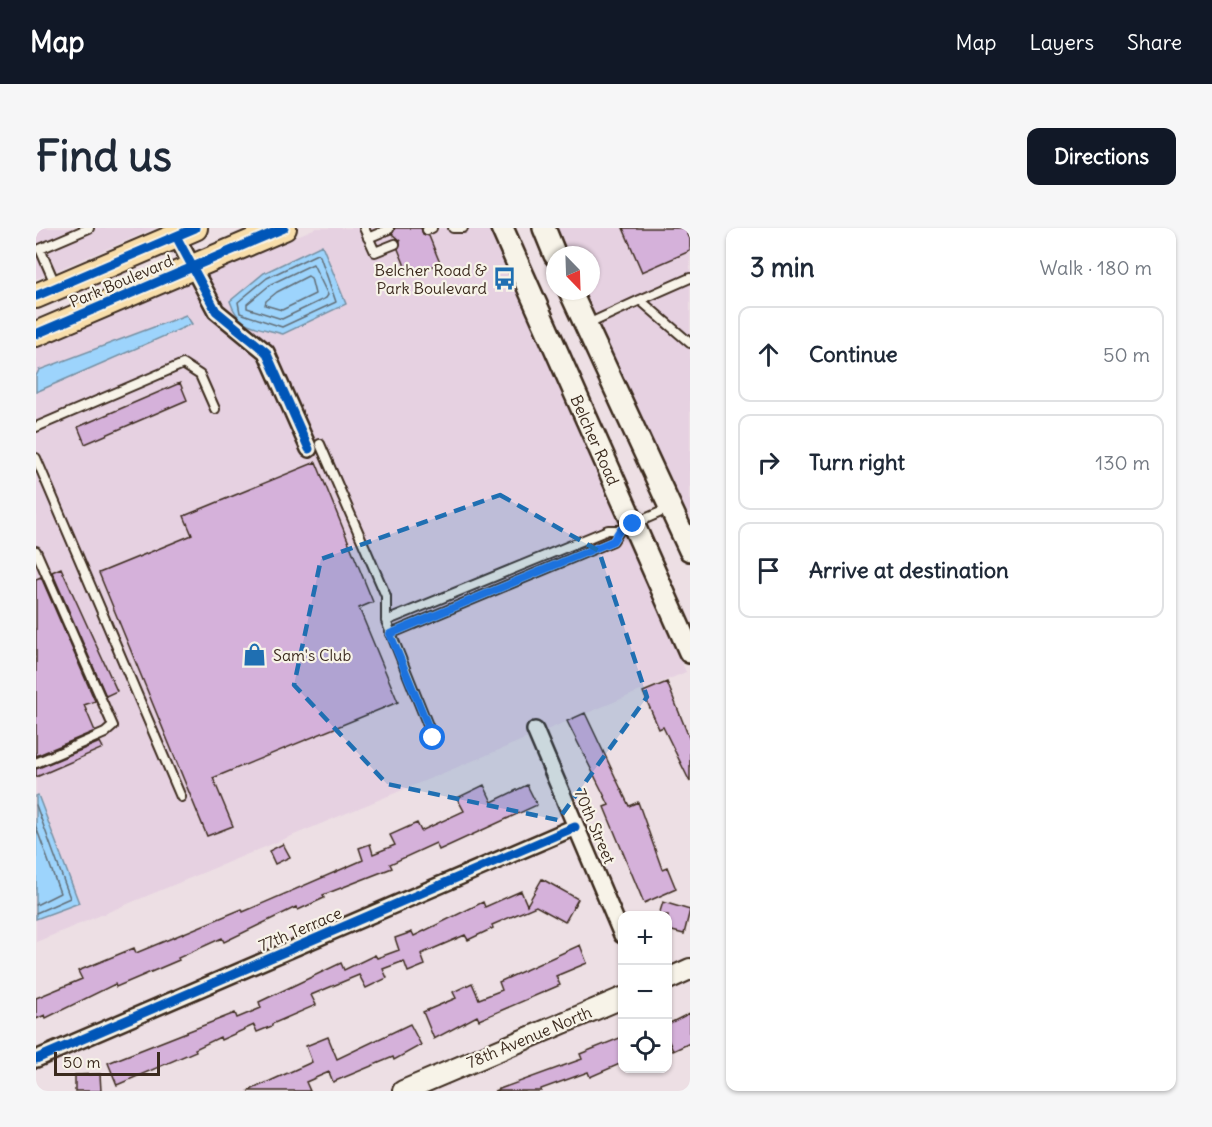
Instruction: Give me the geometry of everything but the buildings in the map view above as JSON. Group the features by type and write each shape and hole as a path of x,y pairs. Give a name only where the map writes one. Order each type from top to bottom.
{"main road":[{"name":"Park Boulevard","path":"36,334 284,228"},
{"name":"Belcher Road","path":"502,228 626,527 690,652"},
{"path":"543,228 551,246"},
{"name":"Park Boulevard","path":"46,292 181,231"},
{"path":"574,300 690,550"}],"street":[{"path":"181,231 191,267 216,311 266,352 315,447"},
{"name":"70th Street","path":"535,730 618,926"},
{"name":"77th Terrace","path":"36,1059 575,827"},
{"path":"672,976 690,969"},
{"name":"78th Avenue North","path":"403,1091 618,1000"}],"lane":[{"path":"46,292 40,249 89,228"},
{"path":"364,228 375,252 396,244"},
{"path":"453,228 463,228"},
{"path":"369,238 389,229"},
{"path":"585,325 690,278"},
{"path":"640,300 690,343"},
{"path":"36,427 183,364 200,375 215,409"},
{"path":"315,447 386,596 386,621 390,634 433,738"},
{"path":"36,458 181,797"},
{"path":"386,621 608,530 626,527 671,507"},
{"path":"390,634 613,541 626,527"},
{"path":"36,551 40,571 113,726 105,733 36,763"}],"highlighted area":[{"path":"500,495 599,551 647,697 558,820 387,784 294,685 321,559"}],"shaded area":[{"path":"36,228 156,228 36,279"},
{"path":"316,228 491,228 686,672 544,731 539,720 526,725 530,737 36,942 36,919 78,902 39,795 36,796 36,392 192,325 185,315 39,370 36,376 36,346 190,281 210,315 260,357 306,459 319,453 273,349 241,322 283,334 346,304 288,260 264,273 230,300 235,317 221,305 204,275"},
{"path":"551,228 690,228 690,532 582,300 600,300 600,246 559,246"}],"water":[{"path":"322,245 346,304 283,334 250,325 238,317 230,301 264,273"},
{"path":"186,315 192,324 36,392 36,376 39,370"},
{"path":"38,795 79,903 36,919 36,796"}],"cycle path":[{"path":"36,296 195,228"},
{"path":"36,334 284,228"},
{"path":"176,236 216,311 266,352 309,449"},
{"path":"36,1059 575,827"}],"place":[{"name":"Belcher Road & Park Boulevard","path":"505,279"},
{"name":"Sam's Club","path":"255,655"}],"route":[{"path":"433,738 390,634 613,541 620,530 633,524"}]}
